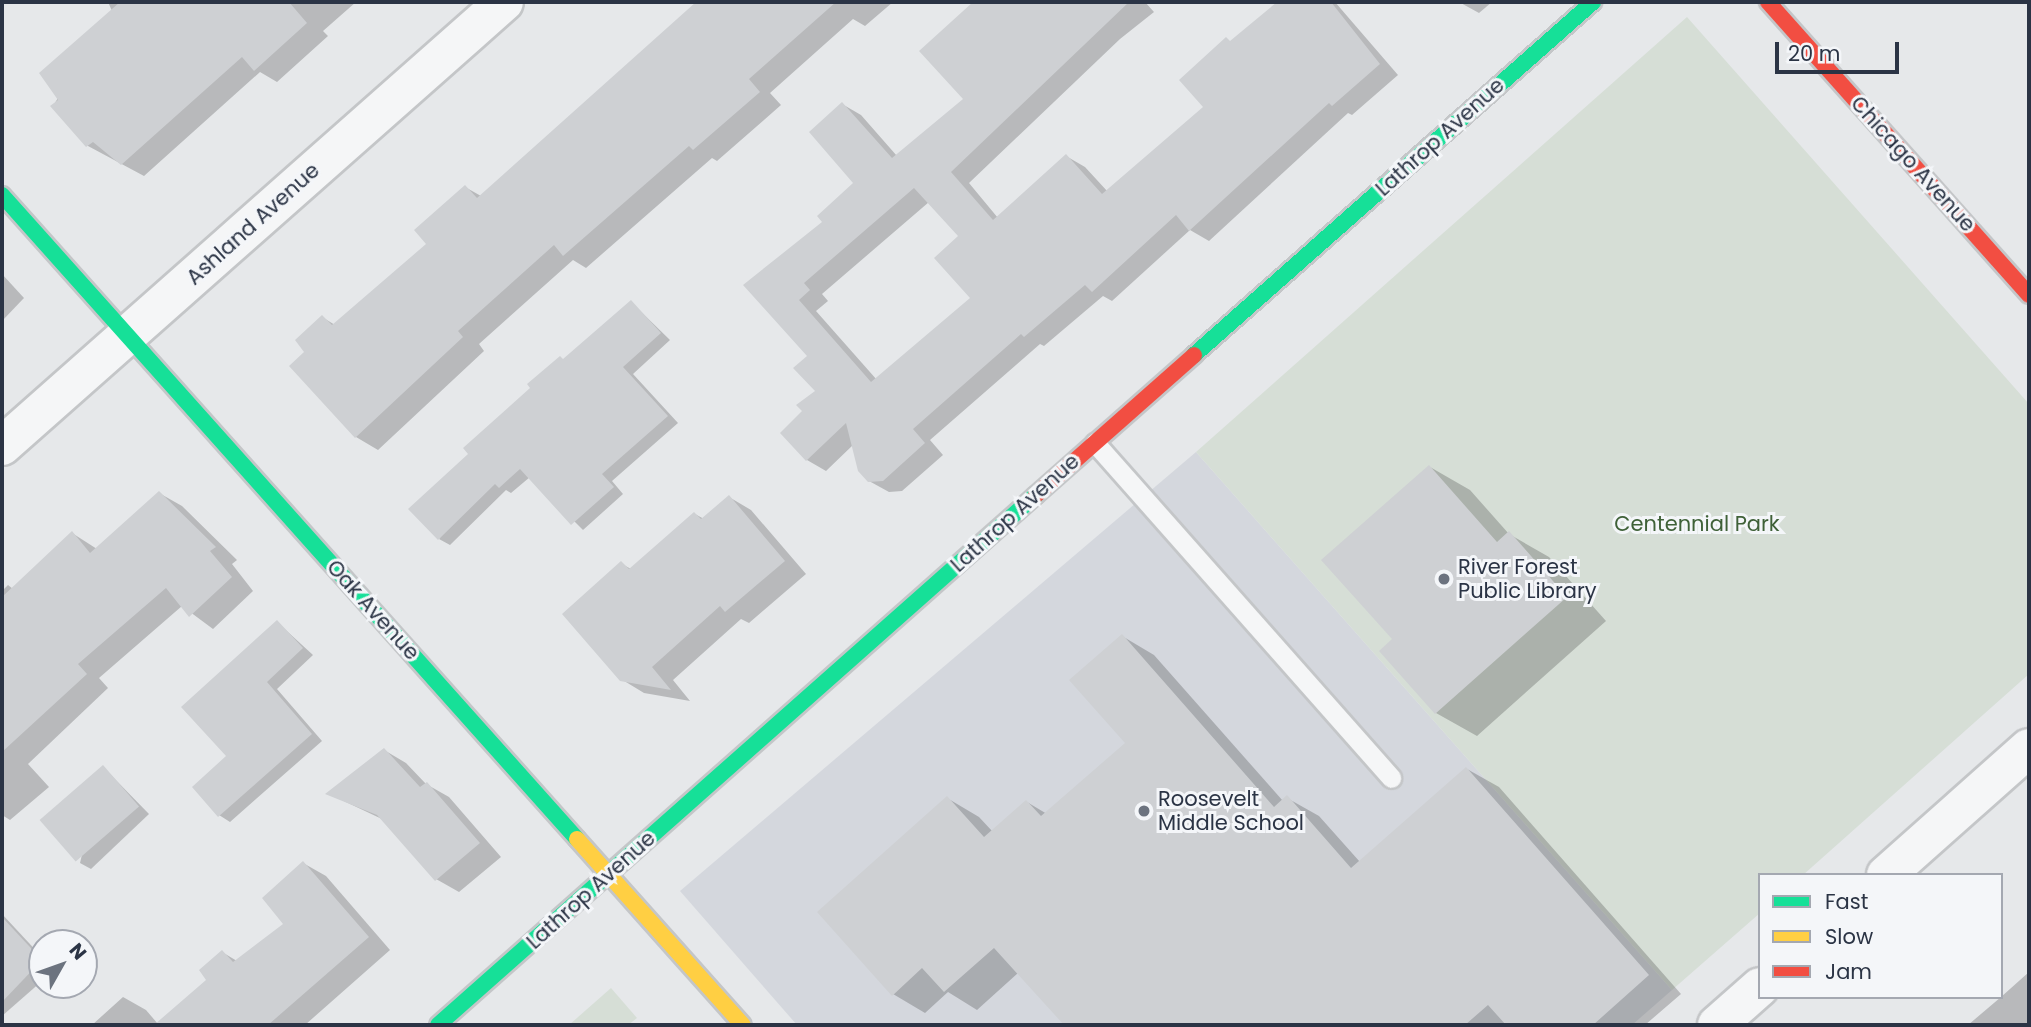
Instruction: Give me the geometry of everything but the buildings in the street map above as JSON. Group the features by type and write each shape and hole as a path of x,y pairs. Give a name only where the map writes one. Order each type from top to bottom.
{"street":[{"name":"Ashland Avenue","path":"2,446 503,2"},
{"name":"Lathrop Avenue","path":"438,1025 1592,2"},
{"name":"Chicago Avenue","path":"1768,2 2029,295"},
{"name":"Oak Avenue","path":"2,195 743,1025"},
{"path":"1888,873 2029,748"},
{"path":"1717,1025 1758,989"}],"lane":[{"path":"1095,443 1391,778"}],"shaded area":[{"name":"Roosevelt Middle School","path":"1196,452 1672,990 1632,1025 797,1025 680,891"}],"green space":[{"name":"Centennial Park","path":"1687,17 2029,404 2029,674 1805,873 1758,873 1758,915 1672,990 1196,452"},
{"path":"611,988 637,1018 628,1025 569,1025"}],"traffic: fast":[{"path":"1194,355 1593,2"},
{"path":"2,195 577,839"},
{"path":"438,1025 1036,495"}],"traffic: slow":[{"path":"577,839 743,1025"}],"traffic: jam":[{"path":"1768,2 2029,295"},
{"path":"1036,495 1194,355"}],"place":[{"name":"River Forest Public Library","path":"1444,579"},
{"name":"Roosevelt Middle School","path":"1144,811"}]}
